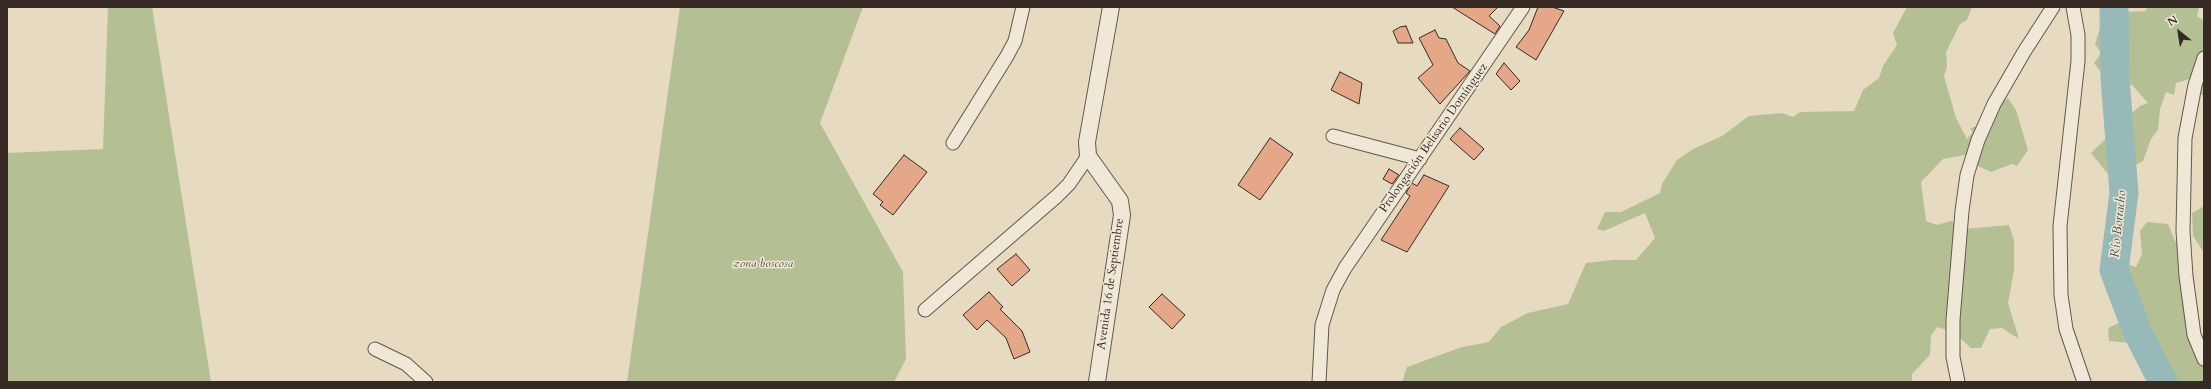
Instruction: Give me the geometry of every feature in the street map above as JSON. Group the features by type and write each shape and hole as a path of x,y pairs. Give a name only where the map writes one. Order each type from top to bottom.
{"street":[{"path":"953,143 1010,51 1015,41 1023,7"},
{"path":"925,310 1057,196 1069,184 1088,156 1087,142 1111,7"},
{"name":"Prolongación Belisario Domínguez","path":"1319,382 1322,325 1332,290 1345,268 1524,7"},
{"path":"1958,382 1954,357 1953,320 1962,211 1967,175 1978,140 1994,104 2024,52 2053,7"},
{"path":"2073,7 2078,35 2078,61 2060,226 2061,296 2066,329 2084,382"},
{"path":"2204,58 2195,85 2185,138 2183,231 2186,276 2194,335 2204,359"},
{"path":"1333,136 1420,159"},
{"name":"Avenida 16 de Septiembre","path":"1088,156 1120,201 1122,215 1097,382"},
{"path":"375,349 406,364 426,382"}],"green space":[{"path":"108,7 152,7 211,382 7,382 7,153 103,149"},
{"name":"zona boscosa","path":"680,7 863,7 820,123 903,272 906,359 894,382 627,382"},
{"path":"1907,7 1972,7 1967,20 1960,24 1946,52 1947,67 1944,76 1956,118 1967,139 1973,132 1970,129 1983,122 1991,108 2008,98 2016,110 2028,150 2017,166 2012,164 1991,172 1967,161 1965,155 1943,159 1921,182 1926,221 1937,225 1951,221 1964,229 2009,225 2014,240 2014,270 2008,303 2019,339 2002,328 1990,329 1981,348 1971,348 1953,332 1937,327 1931,336 1930,355 1912,374 1912,382 1402,382 1407,367 1462,347 1489,342 1501,327 1528,313 1568,304 1586,263 1613,260 1636,260 1655,238 1645,213 1604,231 1597,229 1605,212 1621,212 1660,193 1662,184 1677,160 1693,149 1722,136 1749,116 1782,113 1793,117 1800,112 1854,111 1863,90 1879,78 1883,66 1897,45 1893,33"},
{"path":"2148,7 2199,7 2197,16 2204,21 2204,96 2194,91 2192,78 2176,83 2174,95 2166,92 2160,109 2158,130 2151,139 2143,161 2129,168 2118,178 2107,173 2091,153 2115,130 2122,116 2133,112 2140,106 2148,103 2132,85 2120,83 2117,94 2094,63 2101,53 2095,44 2105,13 2145,11"},
{"path":"2204,206 2204,275 2203,251 2193,236 2192,213"},
{"path":"2147,222 2168,224 2184,262 2185,291 2204,345 2204,382 2163,382 2162,358 2141,341 2129,343 2109,341 2108,328 2133,316 2130,302 2110,281 2106,274 2117,261 2136,267 2142,254 2140,231"}],"building":[{"path":"1452,7 1498,7 1489,16 1500,26 1495,34"},
{"path":"1538,7 1552,7 1564,11 1536,60 1516,47 1529,30"},
{"path":"1406,26 1413,43 1398,43 1393,31 1400,27"},
{"path":"1435,30 1439,38 1446,39 1458,63 1470,71 1440,104 1418,78 1433,65 1419,38"},
{"path":"1504,63 1520,81 1511,90 1496,74"},
{"path":"1340,72 1362,83 1359,104 1331,90"},
{"path":"1460,128 1484,149 1474,160 1450,139"},
{"path":"1270,138 1293,154 1260,200 1238,185"},
{"path":"904,155 927,172 893,215 880,205 883,202 873,194"},
{"path":"1389,169 1399,175 1392,184 1383,179"},
{"path":"1424,175 1449,186 1407,252 1381,240 1410,196 1406,193 1412,183 1417,186"},
{"path":"1016,254 1030,270 1012,286 997,269"},
{"path":"989,292 1003,307 1000,309 1022,331 1030,352 1014,359 1006,338 987,320 977,330 963,315"},
{"path":"1162,294 1185,315 1172,329 1149,307"}],"waterway":[{"name":"Río Borracho","path":"2114,7 2115,78 2124,193 2114,270 2138,333 2163,382"}]}
